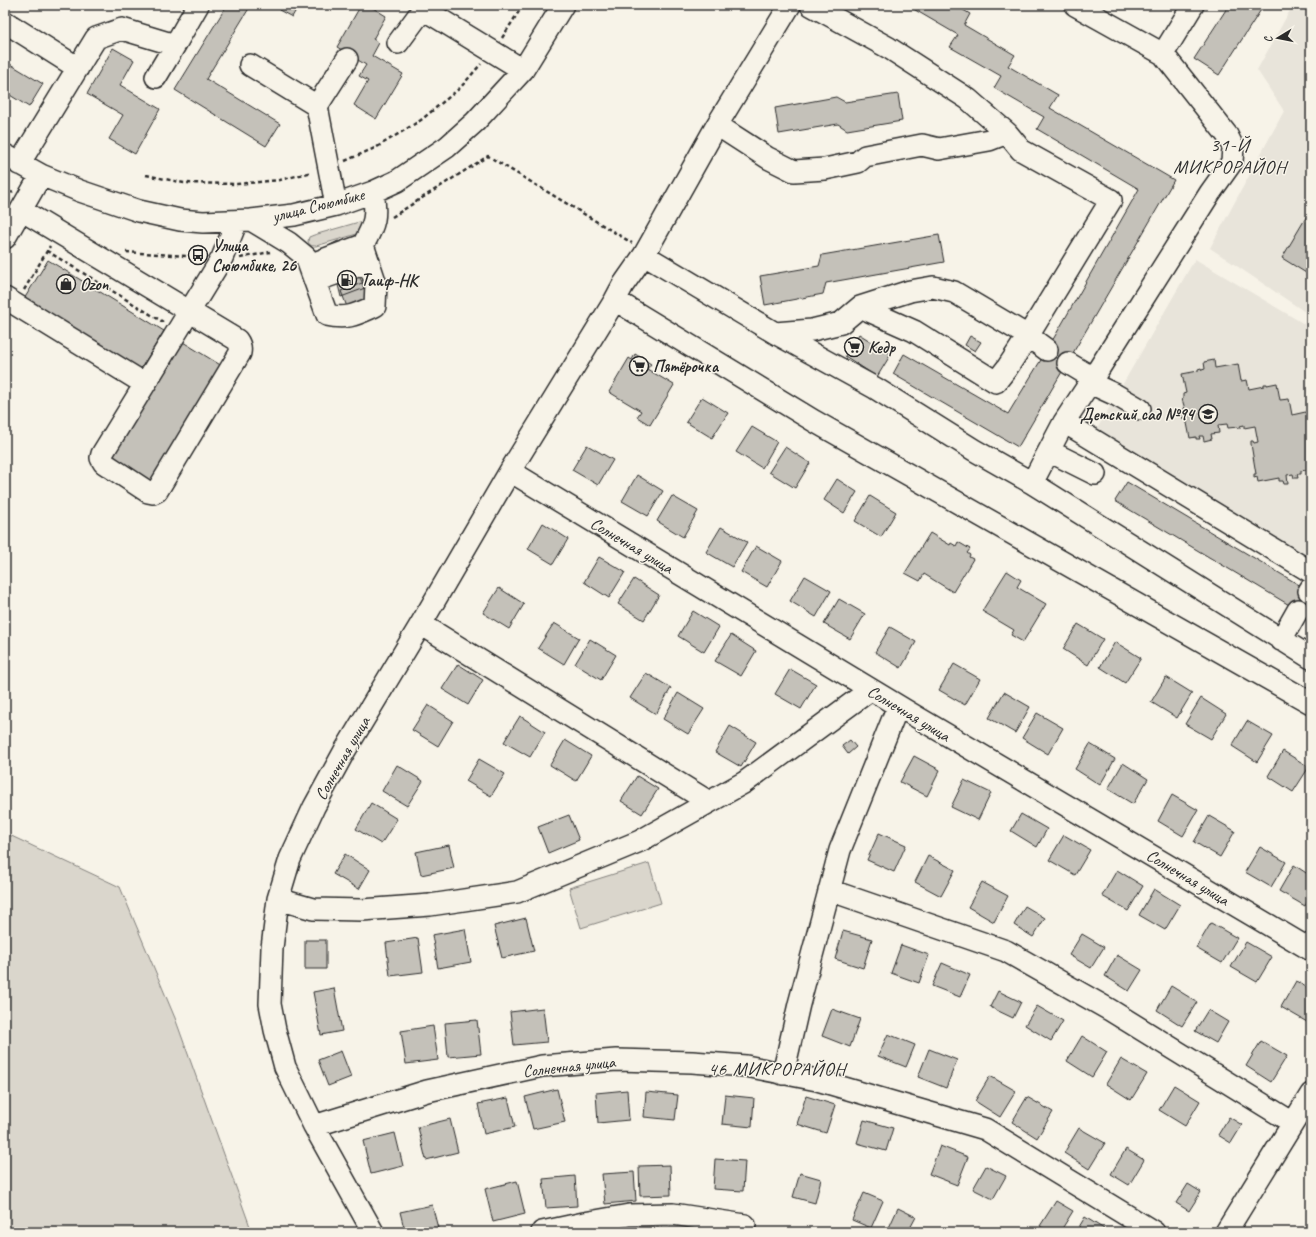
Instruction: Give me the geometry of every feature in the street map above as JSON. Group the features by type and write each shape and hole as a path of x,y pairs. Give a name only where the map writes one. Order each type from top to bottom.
{"street":[{"path":"156,76 198,5"},
{"name":"улица Сююмбике","path":"12,159 41,175 80,191 139,211 180,220 203,222 244,221 294,215 336,205 373,192 397,181 447,147 475,122 523,70 562,5"},
{"name":"Солнечная улица","path":"373,1232 314,1126 284,1067 275,1030 270,1004 272,948 278,898 290,859 314,807 344,752 510,471 616,300 622,285 644,255 717,125 790,5"},
{"path":"811,5 889,48 968,99 1007,134 1021,150 1112,200 1028,336 996,382 914,330 860,307"},
{"path":"1032,483 1064,422 1210,193 1232,162 1233,147 1227,135 1163,54 1075,5"},
{"path":"1163,54 1193,5"},
{"path":"398,43 424,7 523,70"},
{"path":"5,22 78,68"},
{"path":"12,159 78,68 96,38 122,29 175,45"},
{"path":"336,205 316,106 347,59"},
{"path":"250,65 316,106"},
{"path":"717,125 768,158 794,171 825,169 858,162 865,156 922,145 939,149 954,147 989,140 1007,134"},
{"path":"5,238 41,175"},
{"path":"21,210 189,311 237,340 241,348 240,353 156,491 153,493 148,492 104,463 101,458 102,454 189,311 222,258 244,221 289,242 306,262 327,315 338,318 354,315 375,306 376,284 366,254 376,209 373,192"},
{"path":"306,262 366,254"},
{"path":"644,255 775,333 875,388 974,450 1032,483 1311,658"},
{"path":"775,333 812,330 841,323 860,307 910,291 933,287 954,292 1028,336 1047,350"},
{"path":"5,298 145,384"},
{"path":"616,300 814,421 1311,703"},
{"path":"1068,363 1091,381 1140,409"},
{"path":"1064,422 1310,584"},
{"path":"1049,451 1095,474"},
{"name":"Солнечная улица","path":"510,471 870,690 1311,950"},
{"path":"1281,640 1298,610"},
{"path":"421,624 709,802"},
{"path":"278,898 313,909 362,910 430,905 517,892 640,841 745,782 870,690"},
{"path":"784,1074 799,1004 840,850 898,706"},
{"path":"829,890 1006,951 1110,1010 1293,1123"},
{"name":"Солнечная улица","path":"314,1126 427,1091 542,1066 616,1060 692,1062 746,1066 817,1080 985,1129 1154,1232"},
{"path":"1226,1232 1311,1094"},
{"path":"542,1232 584,1223 629,1216 673,1214 745,1225"}],"path":[{"path":"146,175 184,183 237,184 280,180 328,168 377,148 421,120 460,88 493,52 523,5"},
{"path":"373,223 394,216 488,156 630,240 644,255"},
{"path":"47,251 177,331"},
{"path":"123,252 222,258 245,257 306,262"}],"shaded area":[{"path":"1293,5 1311,5 1311,316 1210,248 1284,111 1257,70"},
{"path":"359,222 364,226 363,230 357,234 316,246 310,245 308,242 309,237 314,235"},
{"name":"Детский сад №94","path":"1195,259 1311,328 1311,543 1303,555 1094,434"},
{"path":"5,833 120,887 175,1018 252,1232 5,1232"},
{"path":"649,863 661,903 581,928 569,888"}],"building":[{"path":"227,5 251,5 206,79 280,124 266,146 175,90"},
{"path":"282,5 299,5 292,17 279,10"},
{"path":"361,5 368,5 386,16 373,39 379,43 372,56 403,74 376,119 354,105 368,81 359,76 366,65 337,47"},
{"path":"911,5 955,5 970,14 964,25 1015,55 1008,66 1058,95 1050,108 1174,180 1018,447 893,374 904,354 1008,414 1047,350 1139,189 1037,129 1044,117 994,88 1001,76 950,47 958,35 910,7"},
{"path":"1229,5 1264,5 1219,75 1194,59"},
{"path":"113,48 134,60 120,85 160,109 135,154 109,139 123,115 87,94"},
{"path":"5,61 43,84 29,107 5,92"},
{"path":"898,94 902,121 847,130 838,124 779,134 775,108 836,97 845,102"},
{"path":"1311,209 1311,276 1282,258"},
{"path":"939,235 944,262 826,283 823,294 765,305 760,276 819,266 822,255"},
{"path":"338,241 342,242 365,288 341,297 329,248 330,245"},
{"path":"48,260 164,331 137,375 21,304"},
{"path":"362,283 368,299 347,307 341,291"},
{"path":"859,334 891,354 877,377 845,356"},
{"path":"970,336 981,342 975,351 965,345"},
{"path":"178,339 222,366 151,482 107,455"},
{"path":"635,354 651,364 647,369 674,385 650,425 637,417 641,411 609,392 629,358 632,360"},
{"path":"1214,360 1215,368 1238,364 1241,381 1247,380 1249,389 1264,386 1264,384 1267,385 1277,383 1280,400 1289,399 1292,415 1310,411 1311,469 1301,471 1301,474 1297,474 1298,478 1294,478 1293,474 1287,475 1288,484 1284,484 1283,481 1279,481 1279,478 1258,482 1257,477 1254,478 1254,474 1256,474 1251,444 1251,441 1254,443 1258,442 1255,426 1244,428 1244,425 1240,426 1241,428 1228,428 1227,424 1218,425 1219,433 1211,434 1212,439 1204,441 1203,436 1199,436 1200,439 1196,439 1196,437 1190,438 1186,418 1183,419 1182,414 1180,414 1180,410 1185,409 1182,399 1183,394 1186,393 1182,374 1198,371 1198,369 1201,368 1202,370 1205,369 1204,362"},
{"path":"702,397 728,413 712,438 686,422"},
{"path":"752,427 777,442 762,468 736,452"},
{"path":"587,445 613,460 598,485 572,470"},
{"path":"785,447 810,463 795,488 769,472"},
{"path":"637,475 663,491 648,516 622,501"},
{"path":"837,479 857,492 844,513 824,500"},
{"path":"1127,482 1311,592 1311,618 1115,501"},
{"path":"672,496 698,511 683,537 657,521"},
{"path":"870,496 896,512 881,537 855,521"},
{"path":"543,523 568,539 553,564 528,549"},
{"path":"721,527 747,542 732,567 706,552"},
{"path":"930,533 950,545 951,543 956,546 958,542 970,549 967,553 970,555 969,557 973,559 953,592 924,574 920,581 905,573"},
{"path":"756,546 782,561 767,587 741,572"},
{"path":"599,557 625,572 609,598 584,582"},
{"path":"1007,571 1021,580 1017,587 1046,604 1023,642 1011,635 1014,630 982,611"},
{"path":"805,576 831,591 816,617 790,601"},
{"path":"634,579 659,595 644,620 618,604"},
{"path":"499,588 524,604 509,629 483,613"},
{"path":"839,599 865,614 850,639 824,624"},
{"path":"693,611 719,627 704,652 678,636"},
{"path":"554,623 579,638 564,664 538,648"},
{"path":"1078,624 1103,639 1088,665 1063,649"},
{"path":"890,627 916,642 901,668 875,652"},
{"path":"731,635 756,651 741,676 715,661"},
{"path":"590,639 616,655 601,680 575,664"},
{"path":"1115,642 1141,658 1125,683 1100,667"},
{"path":"458,664 483,680 468,705 442,689"},
{"path":"954,664 980,679 965,705 939,690"},
{"path":"790,669 816,684 801,709 775,694"},
{"path":"646,673 671,688 656,714 630,698"},
{"path":"1166,677 1192,693 1177,718 1151,702"},
{"path":"1004,692 1030,707 1015,733 989,718"},
{"path":"678,693 704,709 688,734 663,719"},
{"path":"1201,698 1226,714 1211,739 1185,724"},
{"path":"428,705 453,721 438,746 412,730"},
{"path":"1037,713 1063,728 1048,754 1022,738"},
{"path":"520,716 545,732 530,757 504,742"},
{"path":"1247,721 1273,736 1257,762 1232,746"},
{"path":"730,726 756,742 741,767 715,752"},
{"path":"565,740 591,756 576,781 550,765"},
{"path":"850,740 856,747 848,754 842,746"},
{"path":"1090,744 1115,759 1100,785 1075,769"},
{"path":"1283,751 1309,767 1293,792 1268,776"},
{"path":"914,756 940,770 927,796 900,782"},
{"path":"479,759 505,774 491,796 466,781"},
{"path":"1123,763 1148,779 1133,804 1108,789"},
{"path":"397,765 423,781 407,806 382,791"},
{"path":"637,776 658,789 642,814 621,801"},
{"path":"964,780 991,793 978,820 951,807"},
{"path":"1172,795 1198,810 1183,836 1158,821"},
{"path":"371,803 397,819 381,844 356,829"},
{"path":"1021,814 1047,829 1037,847 1011,831"},
{"path":"569,815 579,840 548,853 538,827"},
{"path":"1209,816 1235,831 1220,857 1194,842"},
{"path":"879,833 906,845 894,872 867,860"},
{"path":"1064,835 1090,850 1075,875 1049,860"},
{"path":"449,845 454,868 421,875 416,852"},
{"path":"1260,847 1286,862 1271,887 1245,872"},
{"path":"345,854 370,870 359,889 333,874"},
{"path":"928,856 955,870 941,896 915,882"},
{"path":"1294,865 1311,876 1311,895 1305,906 1279,891"},
{"path":"1117,870 1143,886 1128,911 1102,896"},
{"path":"982,882 1008,896 994,922 968,907"},
{"path":"1154,889 1180,905 1165,930 1139,915"},
{"path":"1025,906 1045,918 1033,937 1014,925"},
{"path":"526,918 534,951 502,958 494,926"},
{"path":"1211,923 1237,938 1222,963 1196,948"},
{"path":"465,929 471,962 438,968 432,935"},
{"path":"843,931 872,939 863,968 835,959"},
{"path":"1082,934 1104,947 1091,968 1069,955"},
{"path":"418,938 423,972 390,976 386,943"},
{"path":"305,940 326,940 326,969 305,969"},
{"path":"1246,942 1272,957 1257,982 1231,967"},
{"path":"901,945 929,955 919,983 891,973"},
{"path":"1117,955 1142,970 1129,991 1105,976"},
{"path":"942,963 970,975 960,997 932,986"},
{"path":"1296,981 1311,990 1311,1015 1307,1022 1281,1007"},
{"path":"1171,986 1197,1002 1182,1026 1157,1010"},
{"path":"334,988 342,1031 321,1035 313,992"},
{"path":"998,991 1021,1002 1013,1018 990,1007"},
{"path":"1037,1006 1063,1021 1051,1041 1025,1025"},
{"path":"543,1008 547,1042 514,1045 510,1012"},
{"path":"832,1009 860,1019 850,1047 822,1036"},
{"path":"1208,1010 1228,1022 1216,1043 1195,1031"},
{"path":"477,1020 481,1054 448,1057 445,1023"},
{"path":"433,1026 438,1060 406,1064 401,1031"},
{"path":"888,1034 915,1045 906,1067 878,1056"},
{"path":"1082,1036 1107,1052 1092,1077 1067,1061"},
{"path":"1261,1041 1287,1056 1271,1082 1246,1066"},
{"path":"929,1049 957,1060 946,1088 918,1077"},
{"path":"341,1051 351,1077 328,1086 318,1060"},
{"path":"1121,1059 1147,1074 1131,1100 1106,1084"},
{"path":"990,1076 1016,1091 1000,1117 975,1101"},
{"path":"1174,1085 1200,1101 1185,1126 1159,1110"},
{"path":"557,1089 565,1122 533,1129 525,1097"},
{"path":"627,1090 629,1120 598,1123 596,1093"},
{"path":"646,1092 678,1095 675,1120 644,1117"},
{"path":"725,1095 754,1098 752,1127 722,1124"},
{"path":"806,1096 835,1105 826,1133 797,1124"},
{"path":"1027,1097 1053,1112 1037,1138 1012,1122"},
{"path":"508,1098 515,1127 484,1134 478,1104"},
{"path":"1229,1117 1242,1125 1231,1143 1218,1135"},
{"path":"450,1119 458,1152 426,1160 418,1127"},
{"path":"864,1120 893,1128 886,1151 857,1143"},
{"path":"1079,1128 1105,1143 1089,1169 1064,1153"},
{"path":"395,1133 403,1166 371,1174 363,1141"},
{"path":"940,1146 968,1157 957,1185 929,1174"},
{"path":"1126,1149 1144,1160 1129,1185 1111,1174"},
{"path":"715,1159 745,1161 743,1191 713,1189"},
{"path":"670,1165 671,1195 640,1196 639,1166"},
{"path":"986,1166 1006,1176 993,1199 973,1189"},
{"path":"634,1172 636,1201 605,1204 602,1174"},
{"path":"800,1173 821,1179 815,1203 793,1197"},
{"path":"575,1176 577,1206 546,1208 543,1179"},
{"path":"517,1181 525,1214 493,1222 485,1189"},
{"path":"1188,1184 1201,1192 1189,1211 1176,1203"},
{"path":"864,1193 883,1201 871,1228 852,1220"},
{"path":"1056,1201 1073,1211 1060,1232 1050,1232 1040,1226"},
{"path":"432,1205 439,1232 405,1232 400,1212"},
{"path":"898,1208 916,1217 908,1232 887,1232"},
{"path":"1085,1217 1104,1229 1102,1232 1076,1232"}],"place":[{"name":"Улица Сююмбике, 26","path":"198,255"},
{"name":"Таиф-НК","path":"347,280"},
{"name":"Ozon","path":"66,284"},
{"name":"Кедр","path":"854,347"},
{"name":"Пятёрочка","path":"639,366"},
{"name":"Детский сад №94","path":"1208,414"}],"district":[{"name":"31-Й МИКРОРАЙОН","path":"1230,155"},
{"name":"46 МИКРОРАЙОН","path":"777,1068"}]}
